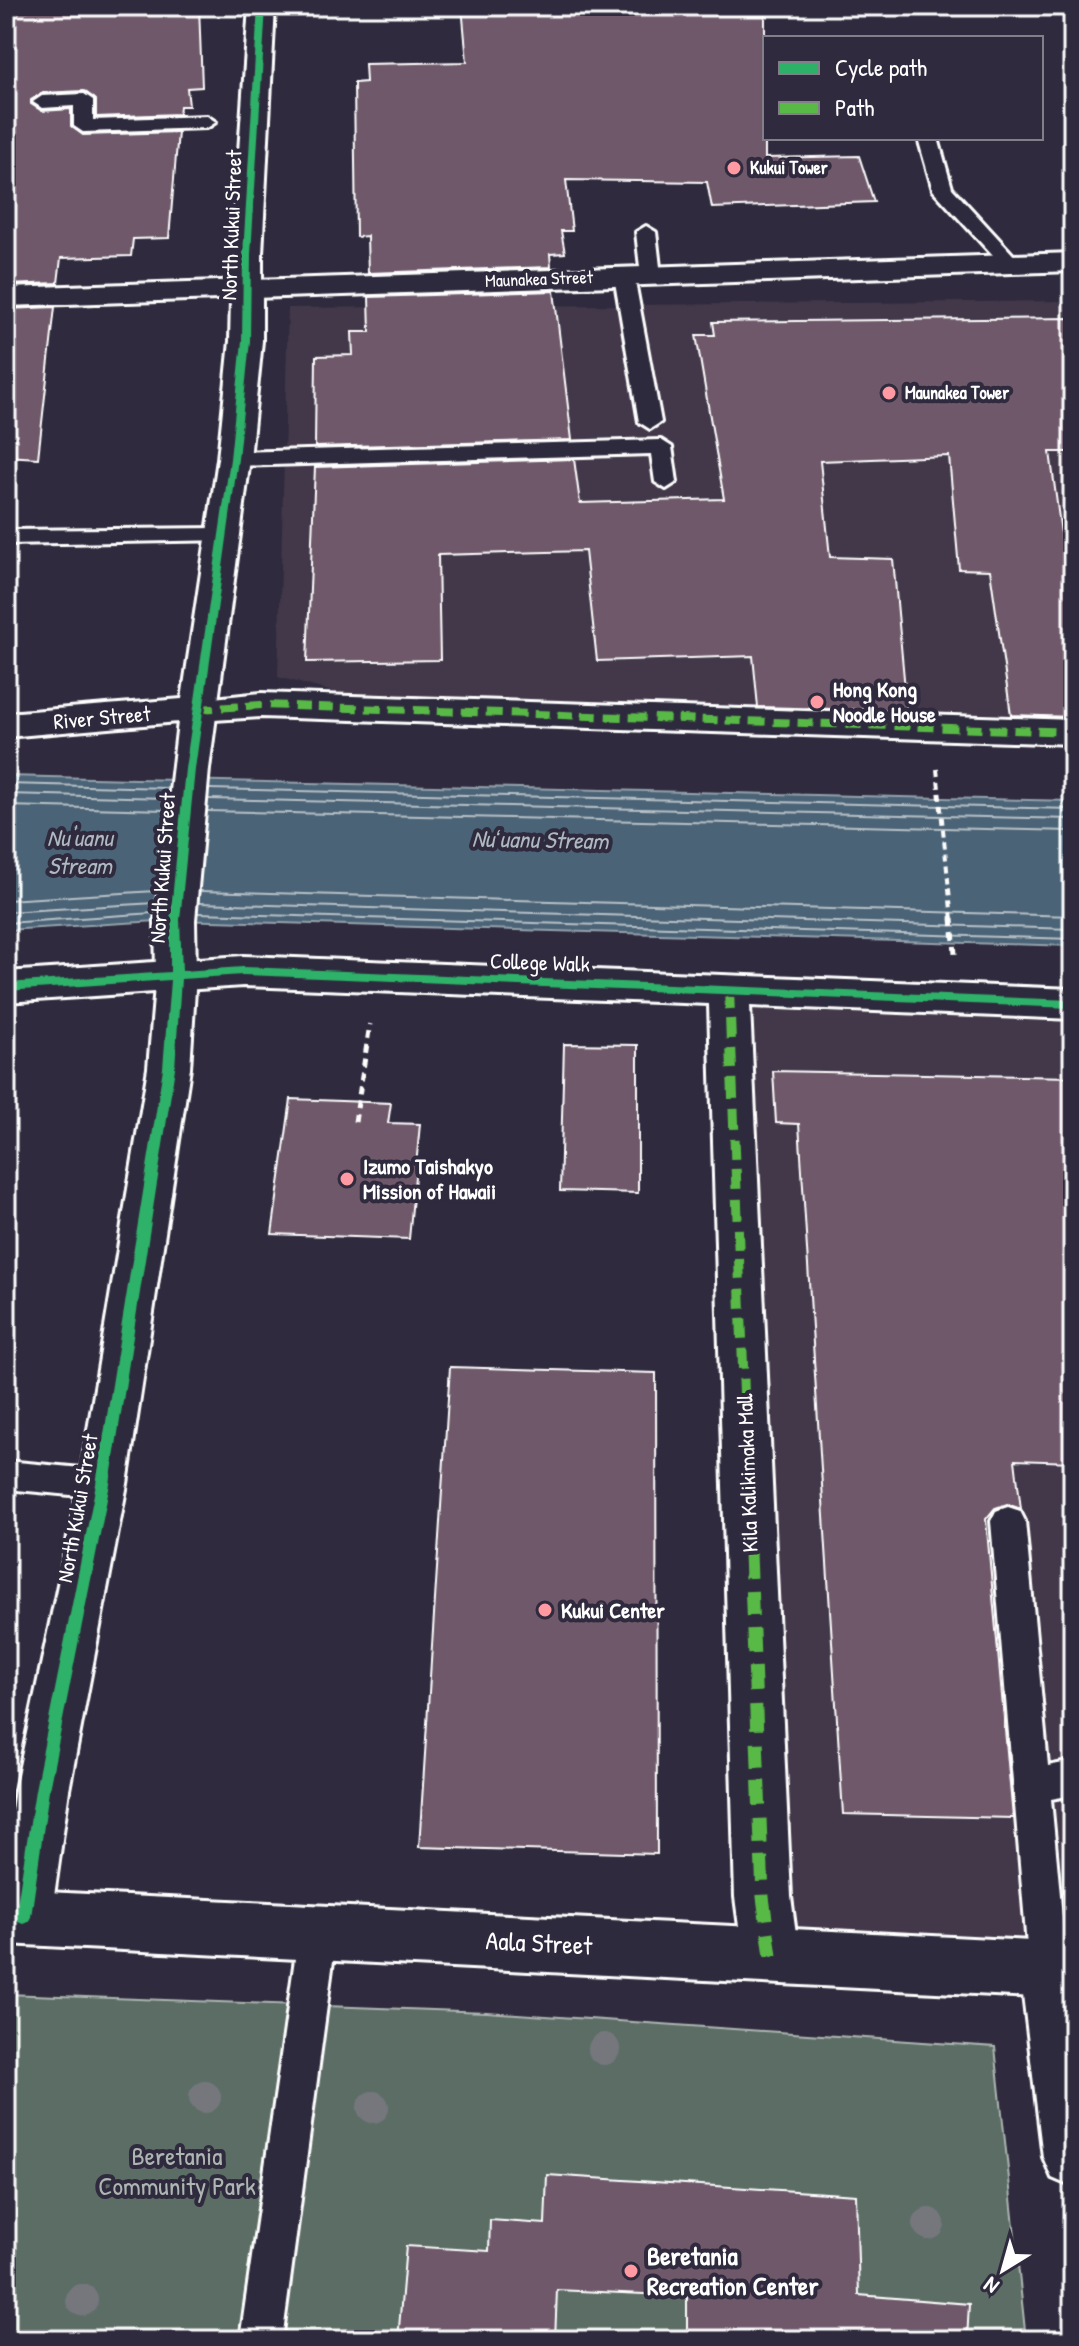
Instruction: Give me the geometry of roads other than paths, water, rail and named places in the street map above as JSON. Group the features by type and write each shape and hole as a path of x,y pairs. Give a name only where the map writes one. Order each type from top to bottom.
{"street":[{"name":"North Kukui Street","path":"15,1917 103,1484 169,1068 176,974 175,920 190,769 234,459 249,288 247,254 262,6"},
{"name":"Maunakea Street","path":"6,297 1073,262"},
{"name":"River Street","path":"6,725 261,705 1073,732"},
{"name":"College Walk","path":"6,987 243,971 1073,1004"},
{"name":"Kila Kalikimaka Mall","path":"729,989 763,1897 771,1956"},
{"name":"Aala Street","path":"15,1917 1061,1971"},
{"path":"1061,1971 1073,2157"}],"lane":[{"path":"42,102 84,100 83,126 207,122"},
{"path":"929,140 943,190 1011,264"},
{"path":"646,232 637,276 650,422"},
{"path":"234,459 661,447 666,482"},
{"path":"6,537 223,535"},
{"path":"6,1475 103,1484"},
{"path":"1008,1521 1032,1786 1061,1971"},
{"path":"1032,1786 1073,1778"},
{"path":"261,2340 318,1931"}],"water":[{"name":"Nu'uanu Stream","path":"6,776 1073,801 1073,946 175,920 6,930"}],"place":[{"name":"Kukui Tower","path":"734,168"},
{"name":"Maunakea Tower","path":"889,393"},
{"name":"Hong Kong Noodle House","path":"817,702"},
{"name":"Izumo Taishakyo Mission of Hawaii","path":"347,1179"},
{"name":"Kukui Center","path":"545,1610"},
{"name":"Beretania Recreation Center","path":"631,2271"}],"water label":[{"name":"Nuʻuanu Stream","path":"540,840"}],"park label":[{"name":"Beretania Community Park","path":"177,2171"}]}
